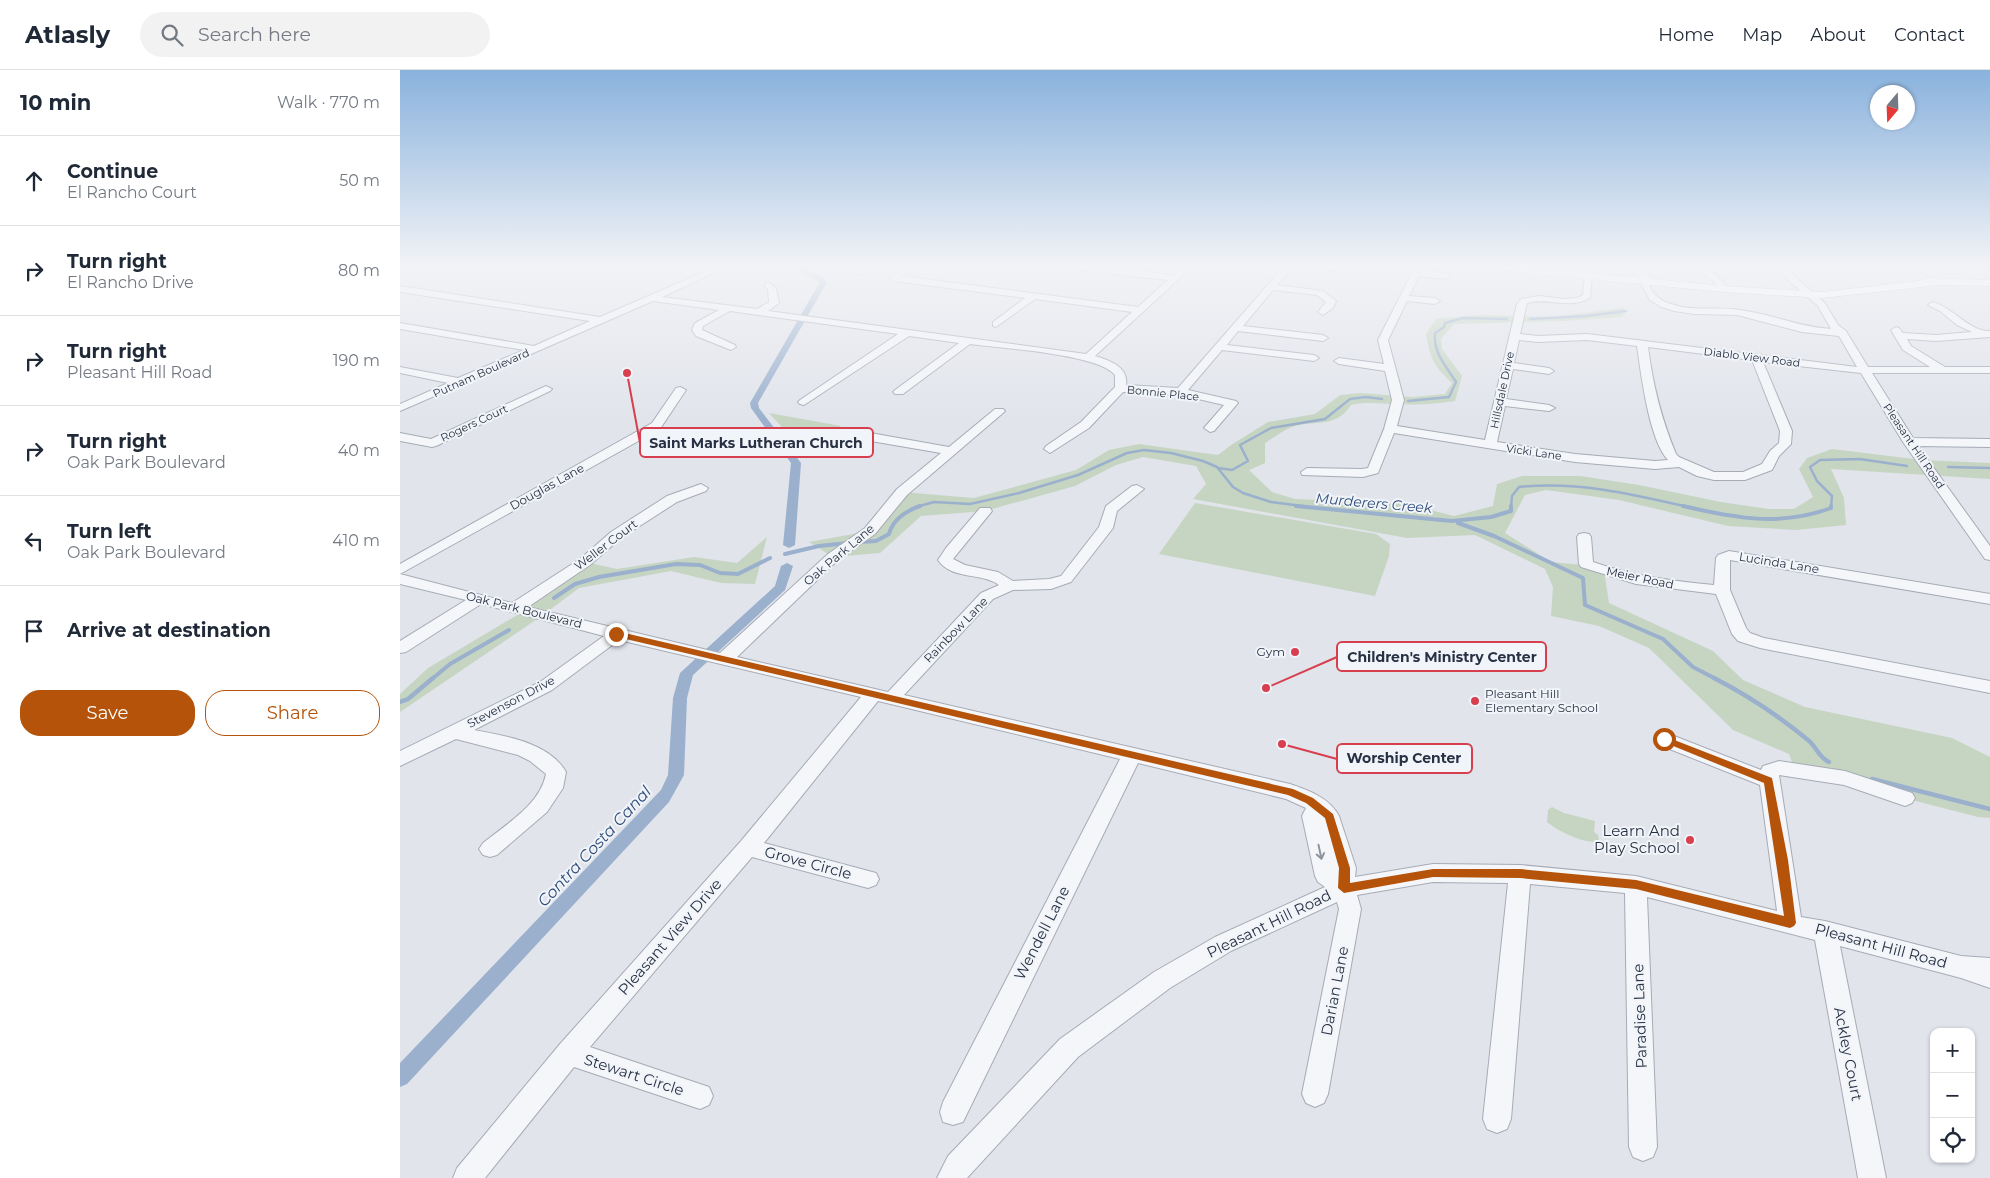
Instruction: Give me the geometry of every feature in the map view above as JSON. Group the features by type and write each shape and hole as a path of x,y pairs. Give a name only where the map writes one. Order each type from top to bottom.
{"street":[{"path":"580,317 601,320"},
{"name":"Putnam Boulevard","path":"400,408 609,317"},
{"path":"711,317 698,325 697,330 700,334 731,347"},
{"path":"794,317 1088,357 1116,369 1121,374 1122,382 1120,388 1085,426 1059,441 1050,449"},
{"path":"996,324 1006,317"},
{"path":"1088,357 1133,317"},
{"path":"1181,392 1245,317"},
{"path":"1307,472 1370,472 1373,470 1390,429 1398,400 1383,340 1394,317"},
{"name":"Hillsdale Drive","path":"1490,445 1520,317"},
{"path":"1757,317 1798,328 1842,333"},
{"name":"Pleasant Hill Road","path":"1838,317 1843,329 1842,333 1909,442 1990,556"},
{"path":"1952,317 1960,323 1986,334"},
{"path":"400,326 535,349"},
{"path":"1236,328 1323,338"},
{"path":"1943,370 1908,348 1896,331 1936,338 1986,334"},
{"path":"804,402 908,332"},
{"name":"Diablo View Road","path":"1514,336 1538,339 1587,337 1864,369 1989,370"},
{"path":"899,392 969,340"},
{"path":"1642,344 1647,380 1656,420 1670,455 1679,463 1714,476 1745,476 1767,466 1774,454 1785,444 1786,431 1756,358"},
{"path":"1220,347 1314,358"},
{"path":"1338,362 1390,368"},
{"path":"1507,365 1548,371"},
{"path":"400,370 460,382"},
{"name":"Bonnie Place","path":"1120,388 1181,392 1232,403 1210,428"},
{"name":"Rogers Court","path":"400,437 432,443 546,390"},
{"name":"Douglas Lane","path":"400,570 656,426 680,390"},
{"path":"1500,402 1549,408"},
{"name":"Oak Park Lane","path":"712,656 833,557 870,531 902,492 999,411"},
{"name":"Vicki Lane","path":"1390,429 1490,445 1620,462 1679,463"},
{"path":"859,435 951,451"},
{"path":"1909,442 1990,443"},
{"name":"Weller Court","path":"515,608 585,562 616,535 672,499 701,488"},
{"name":"Rainbow Lane","path":"882,697 986,596 1010,586 1051,584 1066,579 1106,528 1111,509 1137,489"},
{"path":"985,511 964,538 946,554 945,560 950,565 959,569 996,576 1010,586"},
{"name":"Meier Road","path":"1584,537 1586,564 1604,571 1667,585 1722,590"},
{"name":"Lucinda Lane","path":"1990,599 1729,554 1723,558 1722,590 1738,630 1744,637 1760,643 1990,687"},
{"name":"Oak Park Boulevard","path":"400,579 616,634 1290,792 1310,800 1316,807 1312,816 1326,876 1344,888"},
{"path":"400,648 479,599"},
{"name":"Stevenson Drive","path":"400,759 546,686 616,634"},
{"name":"Pleasant View Drive","path":"467,1178 568,1053 882,697"},
{"path":"455,732 520,748 550,763 556,772 553,788 540,807 490,849"},
{"path":"1664,739 1769,781"},
{"name":"Wendell Lane","path":"953,1112 1132,755"},
{"path":"1790,923 1769,781 1770,771 1779,768 1845,778 1906,798"},
{"name":"Grove Circle","path":"748,847 868,879"},
{"name":"Pleasant Hill Road","path":"951,1178 958,1166 1069,1048 1162,980 1222,944 1344,888 1433,873 1520,874 1636,885 1824,931 1961,967 1990,977"},
{"path":"1497,1119 1520,874"},
{"name":"Paradise Lane","path":"1636,885 1643,1147"},
{"name":"Darian Lane","path":"1315,1094 1350,908 1344,888"},
{"name":"Ackley Court","path":"1824,931 1872,1178"},
{"name":"Pleasant Hill Road","path":"1961,967 1990,968"},
{"name":"Stewart Circle","path":"568,1053 700,1096"}],"green space":[{"path":"1461,317 1622,317 1564,321 1454,324 1441,339 1442,349 1462,376 1455,401 1434,404 1368,403 1351,405 1346,412 1334,420 1295,426 1277,435 1265,443 1265,463 1249,470 1272,492 1295,499 1407,504 1454,516 1493,506 1497,484 1522,476 1580,476 1639,485 1721,502 1769,509 1794,509 1813,497 1799,469 1807,458 1832,449 1922,460 1990,463 1990,479 1831,469 1844,498 1846,525 1796,530 1728,526 1619,500 1546,490 1525,495 1505,533 1551,562 1584,565 1604,571 1609,603 1713,651 1743,680 1805,707 1952,738 1990,757 1990,818 1978,817 1795,770 1789,754 1733,730 1649,648 1599,626 1551,616 1553,587 1545,569 1475,535 1407,538 1193,499 1206,484 1196,466 1143,457 1116,465 1075,486 985,511 921,516 880,553 833,557 809,542 870,531 902,492 974,498 1076,470 1109,450 1139,444 1218,455 1268,422 1315,414 1340,395 1360,393 1412,397 1445,394 1452,383 1434,362 1429,350 1426,334 1436,319"},
{"path":"769,413 841,426 805,452"},
{"path":"1195,503 1376,534 1390,544 1389,556 1375,596 1159,554"},
{"path":"767,537 755,584 721,583 671,571 579,588 543,615 400,712 400,694 428,668 524,611 515,608 585,562 617,569 694,557 737,563"},
{"path":"1552,807 1564,813 1595,821 1594,832 1598,835 1599,841 1593,842 1579,839 1552,826 1547,822 1548,810"}],"waterway":[{"name":"Contra Costa Canal","path":"789,545 796,463 755,408 754,403 804,317"},
{"path":"1530,319 1573,317"},
{"path":"1408,401 1449,397 1456,382 1441,359 1435,340 1435,333 1444,327 1445,323 1463,318 1507,319"},
{"path":"1218,468 1232,470 1248,461 1240,445 1271,428 1325,419 1350,399 1366,397 1382,399"},
{"name":"Murderers Creek","path":"916,507 934,502 970,504 1019,493 1078,475 1127,453 1144,450 1171,453 1203,461 1217,467 1233,487 1243,493 1271,502 1310,507"},
{"name":"Murderers Creek","path":"1831,507 1832,496 1817,481 1810,467 1820,460 1860,459 1907,466"},
{"name":"Murderers Creek","path":"1948,467 1990,468"},
{"name":"Murderers Creek","path":"1511,507 1512,496 1519,487 1541,486 1583,487 1688,507"},
{"name":"Murderers Creek","path":"860,542 876,541 889,534 901,516 920,506"},
{"name":"Murderers Creek","path":"1296,506 1452,521 1491,517 1511,511 1511,507"},
{"name":"Murderers Creek","path":"1683,506 1757,519 1794,517 1812,514 1831,507"},
{"path":"1458,523 1494,536 1583,578 1585,605 1663,639 1693,667 1716,679"},
{"name":"Murderers Creek","path":"785,554 819,546 848,543"},
{"name":"Murderers Creek","path":"554,598 575,584 599,577 676,564 700,565 720,573 738,574 770,558"},
{"name":"Contra Costa Canal","path":"400,1077 658,805 671,787 676,775 679,750 680,698 687,673 781,587 787,566"},
{"name":"Murderers Creek","path":"432,679 450,664 509,630"},
{"name":"Murderers Creek","path":"400,702 408,699 433,678"},
{"path":"1714,678 1774,714 1811,743 1823,758 1829,762"},
{"path":"1872,779 1990,809"}],"place":[{"name":"Saint Marks Lutheran Church","path":"627,373"},
{"name":"Gym","path":"1295,652"},
{"name":"Children's Ministry Center","path":"1266,688"},
{"name":"Pleasant Hill Elementary School","path":"1475,701"},
{"name":"Worship Center","path":"1282,744"},
{"name":"Learn And Play School","path":"1690,840"}],"route":[{"path":"616,634 1290,792 1310,800 1329,816 1344,868 1344,888 1433,873 1520,874 1636,885 1790,923 1769,781 1664,739"}]}
